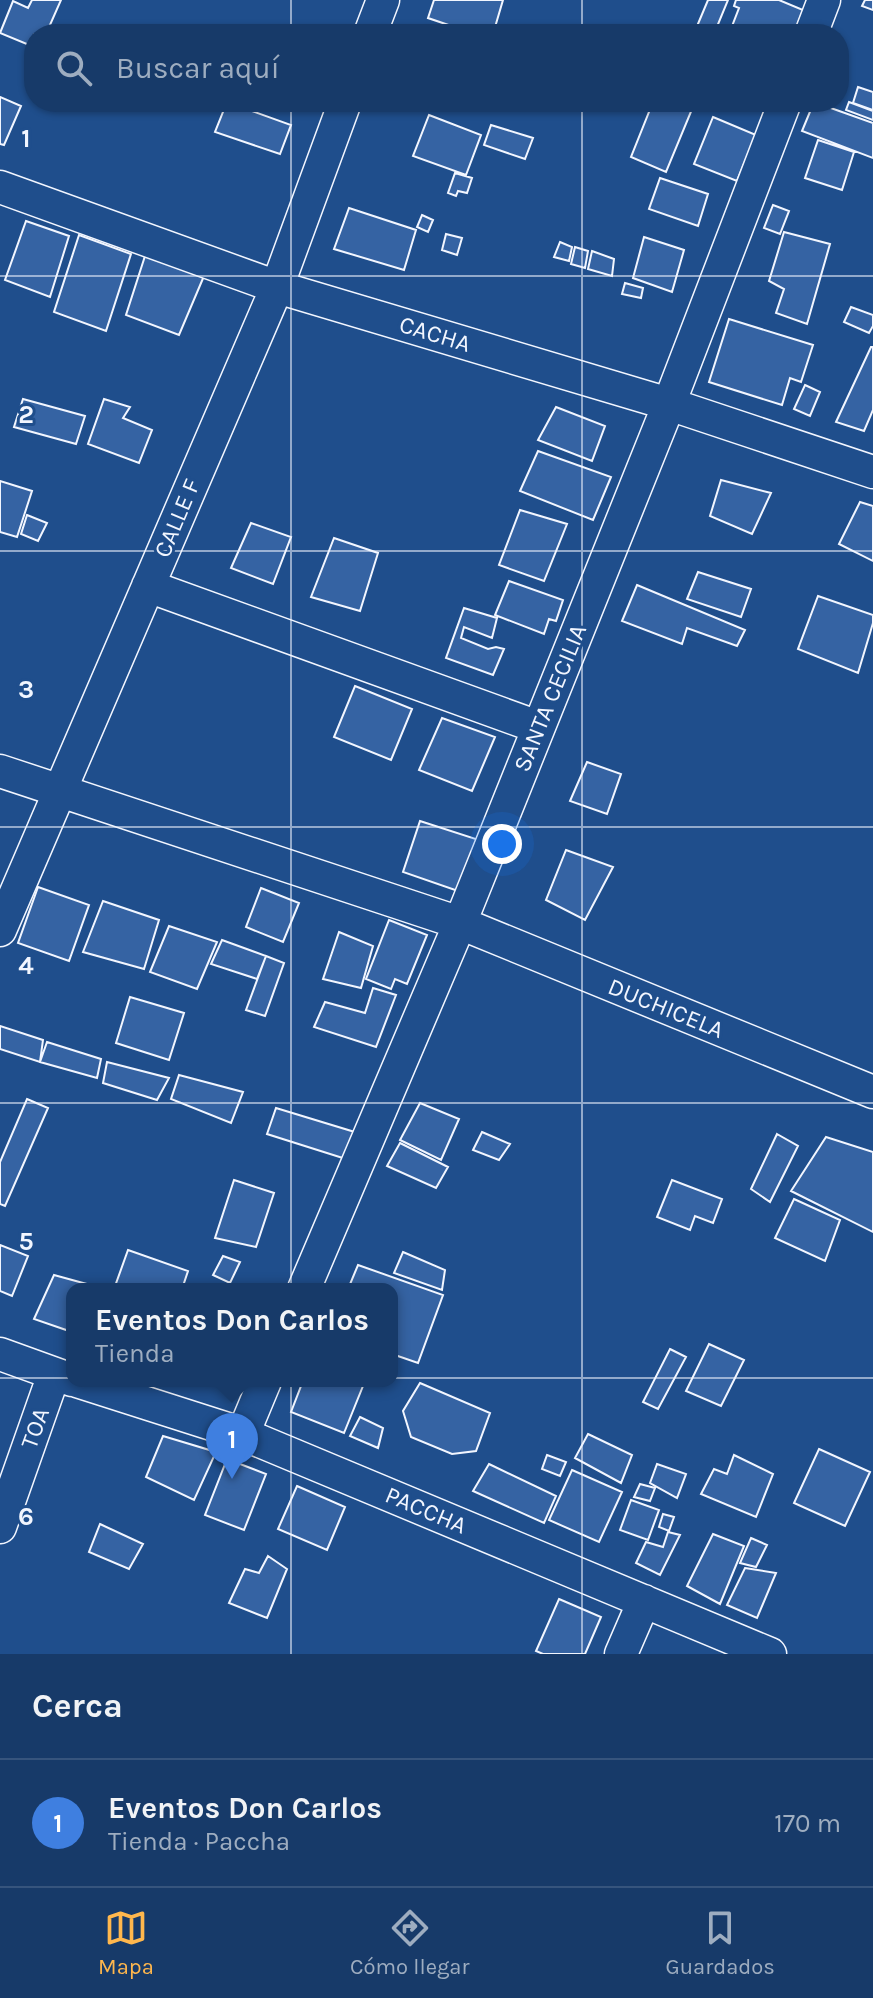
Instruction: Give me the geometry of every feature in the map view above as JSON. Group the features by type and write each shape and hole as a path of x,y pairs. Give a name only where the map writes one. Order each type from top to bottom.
{"street":[{"path":"374,24 383,0"},
{"path":"815,24 824,0"},
{"name":"CALLE F","path":"0,930 277,287 341,112"},
{"name":"SANTA CECILIA","path":"307,1283 460,923 669,404 781,112"},
{"name":"CACHA","path":"0,187 277,287 669,404 873,472"},
{"path":"148,586 538,727"},
{"name":"DUCHICELA","path":"0,771 460,923 873,1092"},
{"name":"PACCHA","path":"0,1354 66,1377"},
{"name":"TOA","path":"0,1527 66,1382"},
{"name":"PACCHA","path":"96,1387 243,1434 770,1654"},
{"path":"243,1434 263,1387"},
{"path":"621,1654 644,1601"}],"building":[{"path":"32,0 61,0 50,24 24,24 24,43 0,33 13,1 28,8"},
{"path":"434,0 503,0 496,24 446,24 428,18"},
{"path":"708,0 728,0 718,24 698,24"},
{"path":"736,0 779,0 803,10 798,24 733,24 739,8 734,6"},
{"path":"865,0 873,0 873,10 862,6"},
{"path":"858,87 873,92 873,110 853,103"},
{"path":"0,97 21,106 4,145 0,144"},
{"path":"849,102 873,111 873,120 849,111"},
{"path":"223,112 255,112 291,125 280,154 215,132"},
{"path":"649,112 691,112 666,172 631,157"},
{"path":"810,112 842,112 873,123 873,158 802,131"},
{"path":"429,115 481,135 466,175 413,156"},
{"path":"713,117 756,135 737,181 694,164"},
{"path":"491,125 533,138 525,159 484,145"},
{"path":"818,140 854,152 842,190 805,178"},
{"path":"455,173 472,178 467,193 458,191 456,196 448,193"},
{"path":"660,178 708,194 698,226 649,209"},
{"path":"773,205 789,211 780,234 764,228"},
{"path":"349,208 416,230 404,270 334,249"},
{"path":"422,215 433,220 428,232 417,227"},
{"path":"26,221 69,236 50,297 5,280"},
{"path":"784,232 830,244 807,324 776,313 784,289 769,281"},
{"path":"446,234 462,238 457,255 442,250"},
{"path":"79,235 131,254 106,331 54,312"},
{"path":"644,237 684,250 672,292 633,278"},
{"path":"560,242 572,247 569,261 554,257"},
{"path":"575,247 588,251 585,268 571,264"},
{"path":"592,251 614,259 612,276 588,269"},
{"path":"145,256 204,276 179,335 126,315"},
{"path":"625,283 643,288 641,298 622,294"},
{"path":"851,307 873,315 869,333 844,322"},
{"path":"729,319 813,345 801,382 790,378 782,405 709,382"},
{"path":"871,347 873,410 864,431 836,422"},
{"path":"805,385 820,392 810,416 794,409"},
{"path":"23,399 85,416 76,444 14,427"},
{"path":"104,399 130,407 123,418 152,430 139,463 88,444"},
{"path":"556,407 605,426 592,461 538,440"},
{"path":"538,451 611,477 593,520 520,491"},
{"path":"721,480 771,493 752,534 710,516"},
{"path":"0,481 32,491 17,537 0,532"},
{"path":"860,502 873,506 873,561 839,544"},
{"path":"520,510 567,524 544,581 499,565"},
{"path":"27,515 47,523 38,541 21,534"},
{"path":"251,523 291,537 273,584 231,568"},
{"path":"334,538 378,553 360,611 311,597"},
{"path":"698,572 751,589 741,617 687,599"},
{"path":"509,581 563,600 556,621 549,619 544,634 495,615"},
{"path":"637,585 745,630 737,646 687,628 682,644 622,621"},
{"path":"818,596 873,615 858,673 798,649"},
{"path":"464,608 497,618 492,638 464,627 461,638 488,649 504,649 493,675 446,658"},
{"path":"355,686 412,709 391,760 334,737"},
{"path":"442,718 495,737 472,791 419,770"},
{"path":"587,762 621,774 607,814 570,801"},
{"path":"420,821 479,840 458,891 403,872"},
{"path":"566,850 613,867 585,920 546,900"},
{"path":"38,887 89,905 69,961 18,943"},
{"path":"261,888 299,903 283,942 246,927"},
{"path":"103,901 159,920 144,969 83,952"},
{"path":"389,920 427,935 407,984 395,979 391,989 366,979"},
{"path":"169,926 217,942 197,989 150,972"},
{"path":"339,932 373,946 361,988 323,979"},
{"path":"222,940 266,956 257,979 211,964"},
{"path":"266,956 284,963 265,1016 246,1010"},
{"path":"373,988 396,995 376,1047 314,1027 325,1002 365,1013"},
{"path":"130,997 184,1013 169,1060 116,1043"},
{"path":"0,1026 43,1040 40,1062 0,1049"},
{"path":"47,1042 101,1059 97,1078 40,1062"},
{"path":"107,1062 169,1078 157,1100 103,1083"},
{"path":"179,1075 243,1092 231,1123 171,1099"},
{"path":"27,1099 48,1108 5,1206 0,1204 0,1162"},
{"path":"420,1103 459,1119 441,1160 400,1140"},
{"path":"276,1108 358,1133 349,1160 267,1134"},
{"path":"482,1132 510,1144 499,1160 473,1150"},
{"path":"777,1134 798,1146 770,1202 751,1189"},
{"path":"826,1137 873,1152 873,1232 791,1191"},
{"path":"400,1143 448,1167 436,1188 387,1166"},
{"path":"234,1180 274,1193 256,1247 215,1238"},
{"path":"672,1180 722,1199 713,1223 695,1216 690,1230 657,1217"},
{"path":"794,1199 840,1220 825,1261 775,1238"},
{"path":"0,1245 28,1256 12,1296 0,1291"},
{"path":"128,1250 188,1271 184,1283 116,1283"},
{"path":"403,1252 445,1270 442,1290 394,1273"},
{"path":"223,1256 240,1262 230,1283 213,1275"},
{"path":"358,1265 443,1295 418,1363 398,1356 398,1283 350,1283"},
{"path":"54,1275 83,1283 66,1283 66,1330 34,1319"},
{"path":"709,1344 744,1360 721,1406 686,1391"},
{"path":"670,1349 686,1357 658,1409 643,1402"},
{"path":"420,1383 490,1413 476,1451 452,1454 411,1437 403,1411"},
{"path":"301,1387 363,1387 344,1433 291,1412"},
{"path":"360,1417 383,1428 378,1448 350,1436"},
{"path":"588,1434 632,1455 621,1483 575,1458"},
{"path":"163,1436 216,1452 194,1500 146,1477"},
{"path":"819,1449 870,1472 845,1526 794,1503"},
{"path":"547,1455 566,1462 560,1476 542,1469"},
{"path":"734,1455 773,1474 756,1517 701,1494 714,1469 727,1474"},
{"path":"227,1459 266,1474 244,1530 205,1515"},
{"path":"489,1464 556,1496 544,1523 473,1491"},
{"path":"657,1464 686,1474 677,1498 650,1483"},
{"path":"572,1470 622,1492 599,1542 549,1520"},
{"path":"640,1484 655,1488 650,1501 634,1497"},
{"path":"297,1486 345,1507 327,1550 278,1529"},
{"path":"631,1500 659,1510 648,1540 620,1530"},
{"path":"663,1514 674,1517 669,1531 659,1527"},
{"path":"100,1524 143,1544 129,1569 89,1552"},
{"path":"668,1532 680,1535 660,1575 636,1563 646,1542 663,1547"},
{"path":"713,1534 744,1546 720,1604 687,1586"},
{"path":"751,1538 767,1545 756,1567 740,1563"},
{"path":"268,1556 287,1569 267,1618 229,1603 245,1569 259,1573"},
{"path":"745,1568 776,1573 757,1618 727,1605"},
{"path":"559,1599 601,1617 585,1654 543,1654 536,1651"}],"place":[{"name":"Eventos Don Carlos","path":"232,1479"}]}
